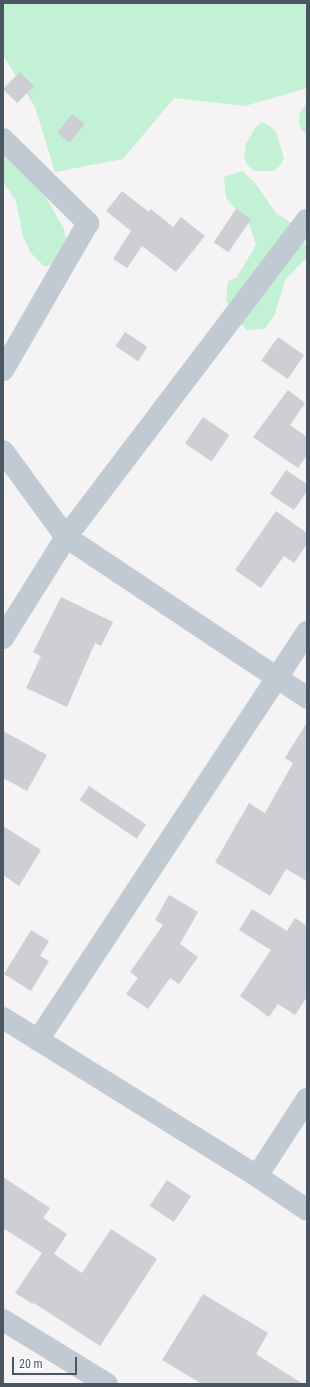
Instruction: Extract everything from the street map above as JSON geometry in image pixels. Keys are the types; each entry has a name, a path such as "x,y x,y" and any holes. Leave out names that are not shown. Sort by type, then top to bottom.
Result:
{"street":[{"path":"3,139 88,223 3,370"},
{"path":"3,638 66,537 307,220"},
{"path":"3,452 66,537 307,698"},
{"path":"38,1040 307,632"},
{"path":"3,1018 257,1176 307,1210"},
{"path":"257,1176 307,1099"},
{"path":"3,1320 107,1384"}],"green space":[{"path":"3,3 307,3 307,88 245,106 174,98 123,159 55,172 35,107 3,55"},
{"path":"307,103 307,134 301,130 299,121 300,112"},
{"path":"262,122 270,126 276,132 284,158 280,166 273,171 255,171 248,166 244,158 246,144 255,128"},
{"path":"3,145 37,182 64,229 67,248 62,264 44,266 31,253 23,236 16,201 3,182"},
{"path":"242,171 255,183 276,213 291,223 302,238 307,249 307,257 285,280 275,314 265,329 247,330 235,316 226,300 228,281 237,277 256,245 250,226 226,198 224,177"}],"building":[{"path":"20,72 34,86 17,103 3,89"},
{"path":"72,114 85,124 70,143 57,133"},
{"path":"122,191 149,212 151,209 173,227 181,217 205,236 176,272 142,246 127,268 113,259 131,231 106,211"},
{"path":"236,209 251,219 229,252 214,242"},
{"path":"125,332 147,347 138,361 115,346"},
{"path":"278,337 304,355 288,379 261,361"},
{"path":"288,390 305,403 290,425 307,437 307,455 298,468 253,437"},
{"path":"203,417 230,435 212,461 185,444"},
{"path":"286,470 307,484 307,491 294,510 270,494"},
{"path":"276,511 307,533 307,544 294,563 284,556 261,588 235,570"},
{"path":"61,597 113,622 101,646 95,643 67,707 26,688 41,656 33,652"},
{"path":"307,722 307,881 286,869 270,896 215,862 249,803 265,813 293,763 285,758"},
{"path":"3,731 47,755 27,791 3,778"},
{"path":"89,786 146,825 137,839 79,800"},
{"path":"3,826 41,850 19,886 3,875"},
{"path":"169,895 198,912 180,944 198,957 179,984 170,978 148,1009 126,994 138,978 130,972 163,925 155,920"},
{"path":"252,909 287,931 295,918 307,926 307,997 295,1015 278,1004 269,1017 240,996 271,950 239,930"},
{"path":"31,930 49,941 40,956 49,961 31,991 4,974"},
{"path":"3,1177 50,1208 43,1218 67,1234 54,1254 82,1273 111,1229 157,1259 100,1346 34,1303 33,1304 15,1293 42,1253 3,1228"},
{"path":"167,1180 191,1196 174,1222 150,1206"},
{"path":"203,1294 268,1333 256,1354 303,1384 202,1384 162,1360"}]}
